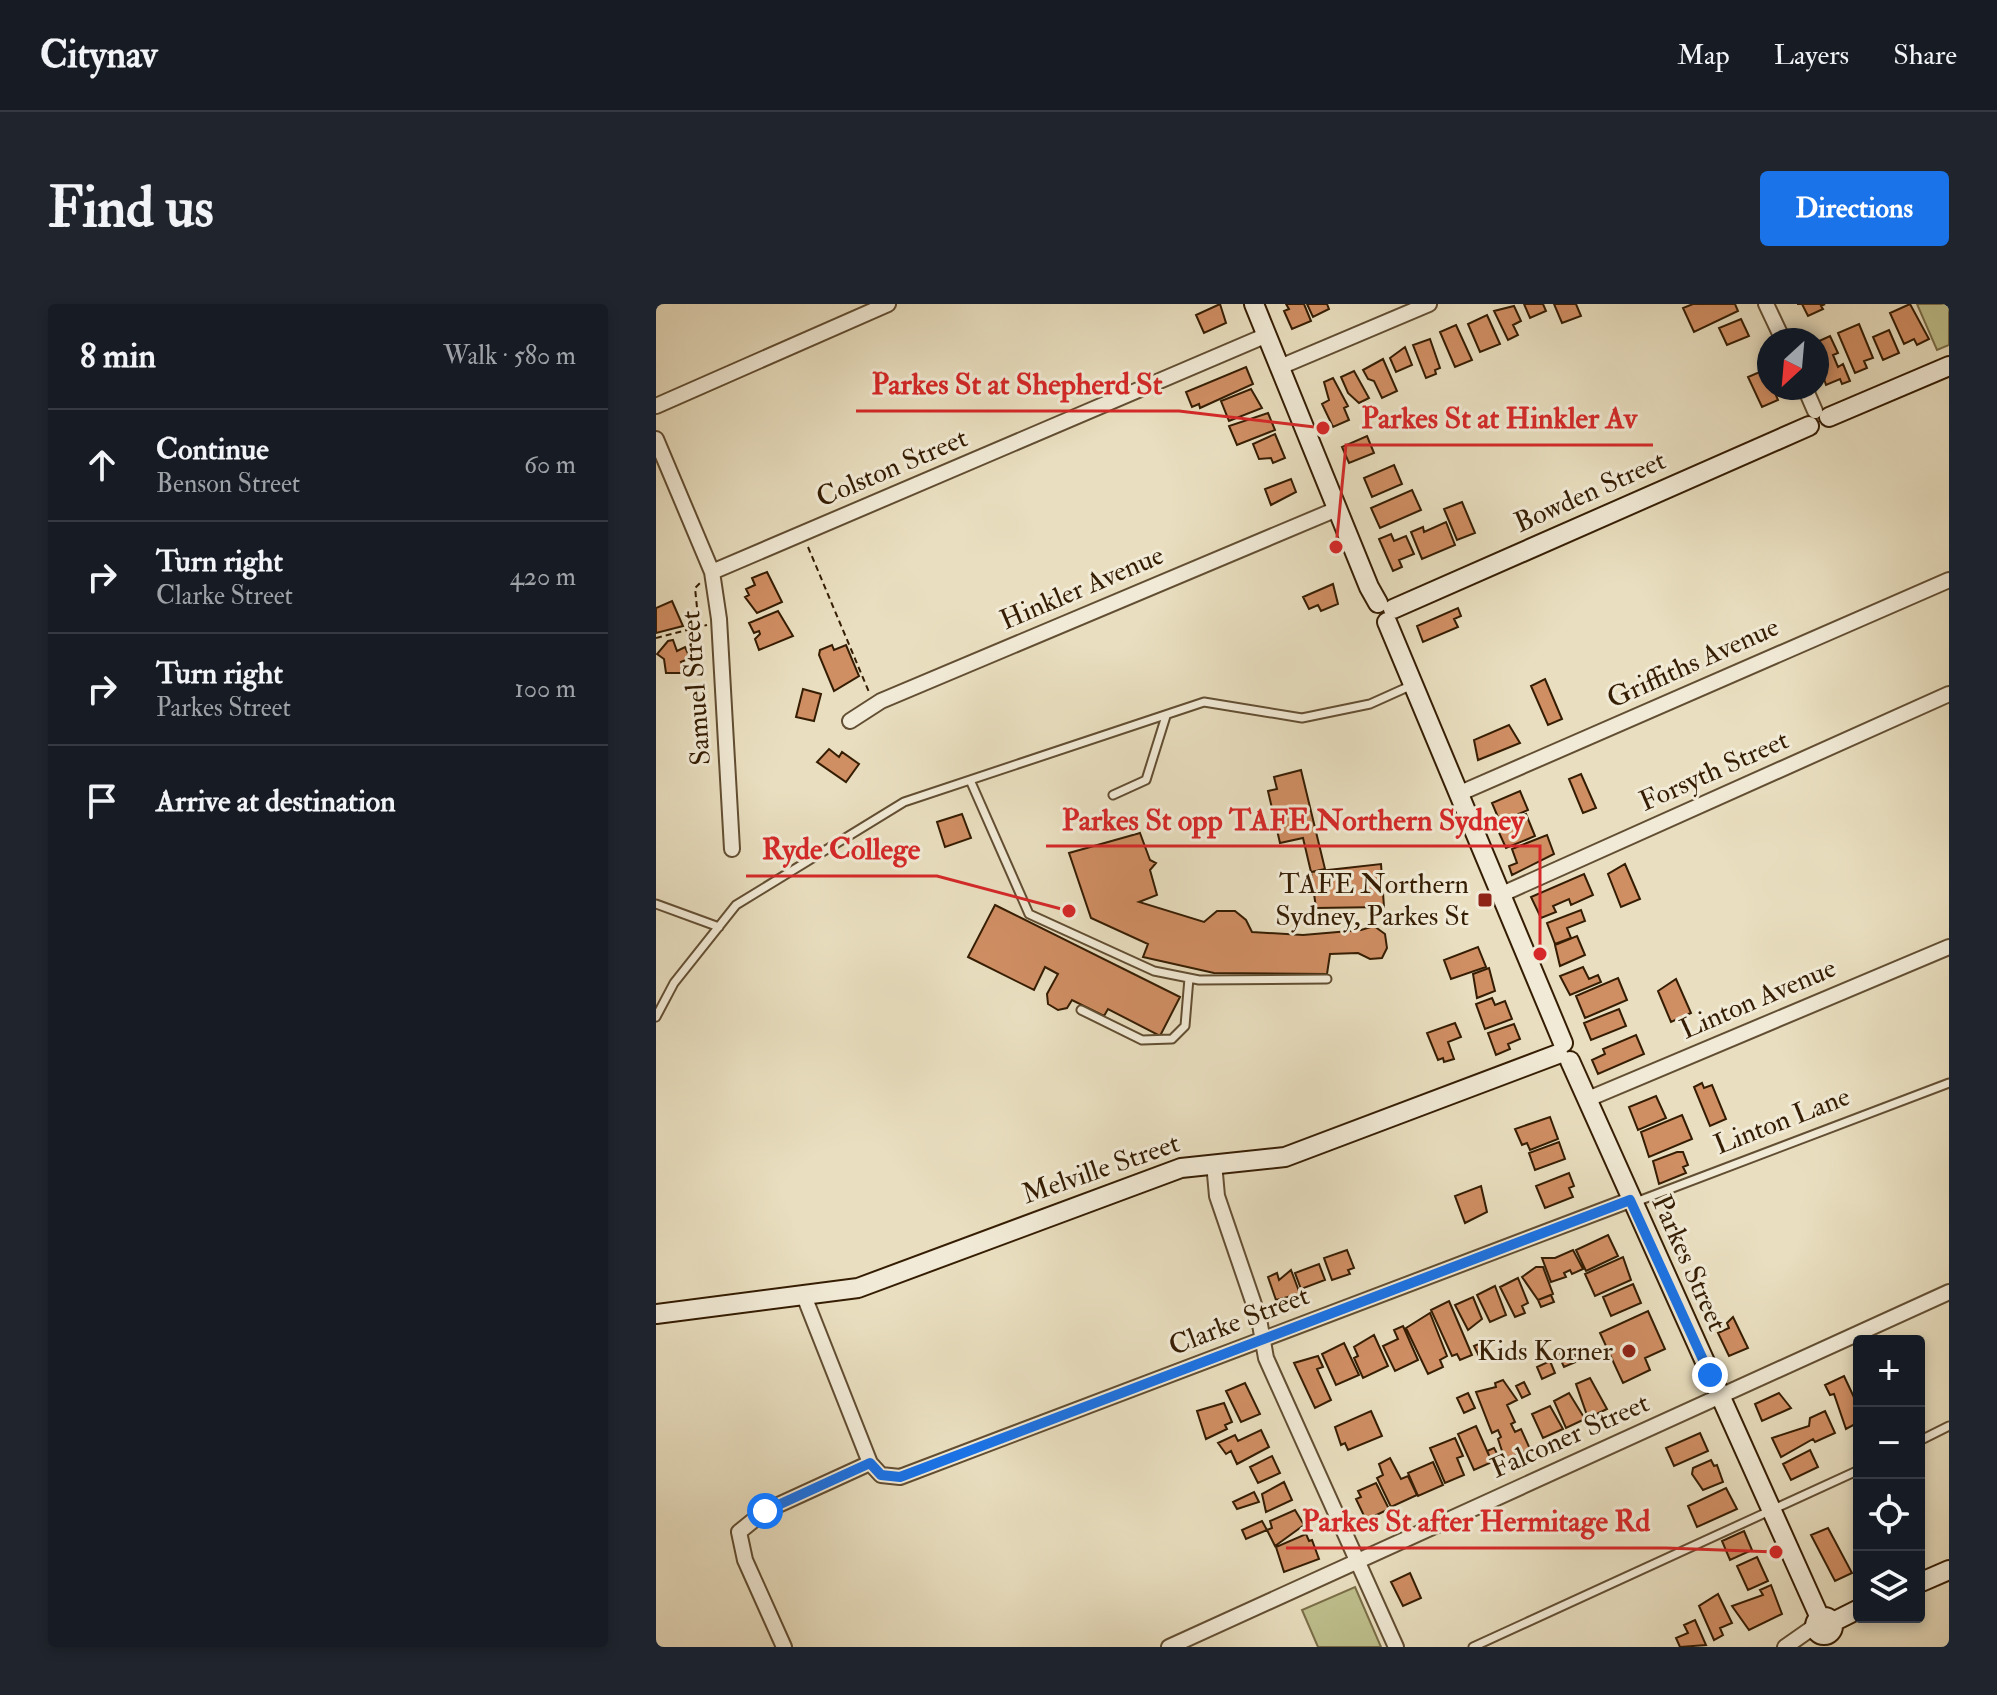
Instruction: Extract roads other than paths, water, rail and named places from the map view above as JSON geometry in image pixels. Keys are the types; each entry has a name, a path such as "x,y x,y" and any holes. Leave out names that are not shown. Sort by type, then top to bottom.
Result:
{"street":[{"path":"656,406 888,304"},
{"name":"Parkes Street","path":"1254,304 1337,509 1386,611 1412,685 1564,1053 1588,1099 1631,1202 1775,1511 1823,1622"},
{"path":"1280,367 1429,304"},
{"path":"1766,304 1777,328"},
{"name":"Colston Street","path":"712,572 1267,335"},
{"name":"Bowden Street","path":"1386,611 1818,418 1949,366"},
{"path":"1810,400 1818,418"},
{"name":"Samuel Street","path":"656,439 712,572 719,619 732,849"},
{"name":"Hinkler Avenue","path":"850,721 874,705 1337,509"},
{"name":"Griffiths Avenue","path":"1458,794 1949,580"},
{"name":"Forsyth Street","path":"1500,895 1949,694"},
{"name":"Linton Avenue","path":"1588,1099 1949,947"},
{"name":"Melville Street","path":"656,1314 858,1288 1181,1168 1285,1157 1564,1053"},
{"path":"1214,1163 1217,1196 1274,1378 1396,1647"},
{"name":"Clarke Street","path":"870,1463 881,1475 900,1477 1631,1202"},
{"name":"Falconer Street","path":"1169,1647 1949,1292"},
{"path":"784,1647 745,1560 739,1532 765,1511 870,1463 804,1296"},
{"path":"1925,1580 1949,1570"},
{"path":"1785,1647 1823,1622 1853,1611"}],"lane":[{"path":"656,1017 674,983 736,905 904,802 1204,702 1302,718 1370,704 1412,685"},
{"path":"1113,795 1146,780 1166,716"},
{"path":"970,780 1029,914 1154,971 1189,978 1327,979"},
{"path":"656,904 719,927"},
{"path":"1081,1010 1142,1040 1172,1039 1185,1026 1189,978"},
{"name":"Linton Lane","path":"1631,1202 1949,1083"},
{"path":"1925,1438 1949,1426"},
{"path":"1473,1647 1853,1473"}],"place":[{"name":"Parkes St at Shepherd St","path":"1323,428"},
{"name":"Parkes St at Hinkler Av","path":"1336,547"},
{"name":"TAFE Northern Sydney, Parkes St","path":"1485,900"},
{"name":"Ryde College","path":"1069,911"},
{"name":"Parkes St opp TAFE Northern Sydney","path":"1540,954"},
{"name":"Kids Korner","path":"1629,1351"},
{"name":"Parkes St after Hermitage Rd","path":"1776,1552"}]}
